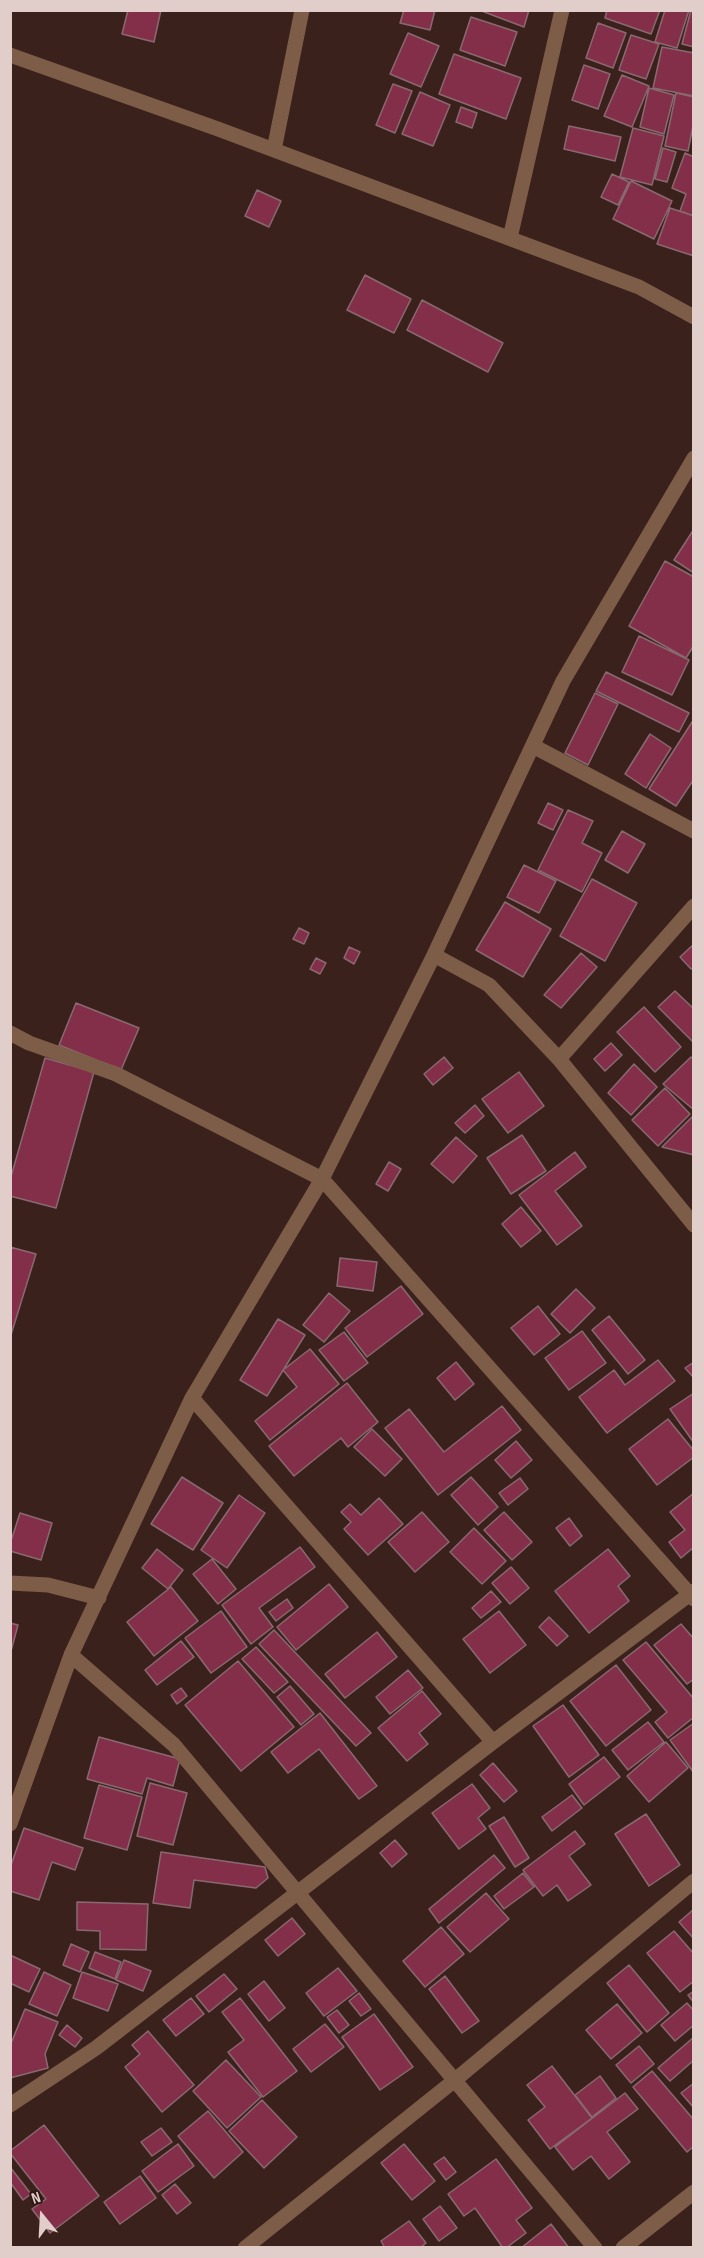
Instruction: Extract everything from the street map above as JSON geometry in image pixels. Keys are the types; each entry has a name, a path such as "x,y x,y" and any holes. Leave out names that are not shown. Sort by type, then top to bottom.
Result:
{"street":[{"path":"274,150 302,10"},
{"path":"510,238 562,10"},
{"path":"10,55 274,150 639,287 693,317"},
{"path":"10,1824 71,1655 192,1398 322,1179 434,955 563,681 693,458"},
{"path":"532,746 693,831"},
{"path":"559,1059 693,906"},
{"path":"434,955 489,985 559,1059 693,1225"},
{"path":"10,1034 28,1043 116,1074 322,1179 692,1595 493,1742 96,2048 10,2105"},
{"path":"192,1398 493,1742"},
{"path":"10,1583 48,1585 99,1598"},
{"path":"71,1655 174,1745 595,2247"},
{"path":"245,2247 455,2080 693,1881"},
{"path":"623,2247 693,2192"}],"building":[{"path":"128,10 161,10 154,42 122,34"},
{"path":"404,10 435,10 430,30 400,23"},
{"path":"479,10 529,10 524,27"},
{"path":"607,10 660,10 651,34 605,18"},
{"path":"665,10 689,10 677,48 655,42"},
{"path":"691,10 694,10 694,47 682,44"},
{"path":"471,17 517,32 505,66 460,50"},
{"path":"598,23 626,33 613,68 586,58"},
{"path":"408,33 439,46 421,87 390,74"},
{"path":"631,35 659,44 646,79 619,70"},
{"path":"662,47 694,53 694,96 653,88"},
{"path":"454,54 521,78 506,119 439,94"},
{"path":"584,65 610,74 598,109 572,100"},
{"path":"622,75 649,86 632,127 604,116"},
{"path":"393,84 412,91 395,133 376,125"},
{"path":"649,88 674,95 664,134 640,127"},
{"path":"420,92 450,105 433,146 402,134"},
{"path":"676,93 694,97 694,121 688,151 665,146"},
{"path":"461,107 477,113 472,128 456,122"},
{"path":"569,126 621,137 615,161 564,149"},
{"path":"633,128 664,136 652,185 620,177"},
{"path":"663,148 676,152 667,182 655,179"},
{"path":"685,153 694,157 694,216 680,211 686,194 672,188"},
{"path":"612,174 629,182 618,205 601,197"},
{"path":"631,181 672,201 654,239 613,219"},
{"path":"257,190 281,201 269,227 245,216"},
{"path":"670,208 694,216 694,256 657,244"},
{"path":"365,275 411,299 394,333 347,310"},
{"path":"422,300 503,343 488,372 407,330"},
{"path":"694,529 694,573 674,560"},
{"path":"665,561 694,577 694,645 686,658 629,626"},
{"path":"639,636 689,660 672,695 622,672"},
{"path":"606,672 689,713 679,732 596,691"},
{"path":"595,693 618,704 588,765 565,753"},
{"path":"694,719 694,779 676,806 649,789"},
{"path":"650,734 671,748 646,788 625,774"},
{"path":"548,803 563,810 553,830 538,823"},
{"path":"568,810 593,821 582,843 602,853 582,892 538,870"},
{"path":"622,831 645,844 628,873 605,860"},
{"path":"524,865 556,881 539,913 507,897"},
{"path":"592,879 637,903 605,961 560,936"},
{"path":"505,902 551,929 523,977 476,950"},
{"path":"299,928 309,933 304,944 293,939"},
{"path":"694,944 694,967 691,969 680,957"},
{"path":"349,947 360,952 354,964 344,958"},
{"path":"581,953 597,967 561,1008 544,995"},
{"path":"316,958 326,963 320,974 310,969"},
{"path":"675,991 694,1009 694,1043 658,1007"},
{"path":"76,1003 139,1028 121,1070 59,1045"},
{"path":"644,1007 681,1047 655,1072 617,1032"},
{"path":"611,1043 622,1055 605,1071 594,1059"},
{"path":"444,1057 453,1068 433,1085 424,1074"},
{"path":"691,1057 694,1059 694,1110 663,1084"},
{"path":"45,1058 94,1072 56,1208 10,1196 10,1180"},
{"path":"634,1064 657,1087 631,1115 608,1093"},
{"path":"519,1072 544,1106 508,1133 482,1099"},
{"path":"665,1088 690,1114 658,1146 632,1120"},
{"path":"475,1105 484,1116 465,1133 455,1123"},
{"path":"694,1115 694,1155 662,1147"},
{"path":"522,1135 546,1171 511,1194 487,1158"},
{"path":"456,1137 477,1156 453,1183 431,1164"},
{"path":"575,1152 586,1167 555,1191 582,1226 557,1245 519,1195"},
{"path":"389,1162 401,1169 388,1191 376,1184"},
{"path":"521,1207 541,1231 521,1247 502,1224"},
{"path":"10,1247 36,1254 10,1338"},
{"path":"340,1258 377,1262 373,1291 337,1286"},
{"path":"401,1286 423,1314 367,1357 345,1328"},
{"path":"576,1289 595,1308 570,1333 551,1314"},
{"path":"329,1293 350,1311 324,1342 303,1325"},
{"path":"538,1306 560,1334 534,1355 511,1328"},
{"path":"609,1316 645,1360 628,1374 592,1330"},
{"path":"278,1319 305,1335 267,1396 240,1380"},
{"path":"582,1331 606,1363 569,1390 545,1358"},
{"path":"344,1332 368,1363 344,1381 319,1350"},
{"path":"310,1349 339,1384 270,1440 255,1421 297,1387 283,1370"},
{"path":"658,1360 675,1381 607,1433 579,1397 614,1370 625,1385"},
{"path":"456,1362 474,1384 455,1400 437,1378"},
{"path":"694,1362 694,1378 685,1368"},
{"path":"347,1383 378,1422 348,1447 341,1438 294,1476 269,1446"},
{"path":"694,1393 694,1443 670,1409"},
{"path":"502,1406 521,1430 438,1495 385,1428 409,1409 444,1452"},
{"path":"668,1419 694,1451 694,1457 657,1485 629,1449"},
{"path":"372,1429 402,1459 385,1476 354,1447"},
{"path":"516,1441 532,1460 511,1478 495,1460"},
{"path":"182,1477 223,1503 193,1550 151,1524"},
{"path":"471,1477 498,1507 478,1525 451,1495"},
{"path":"520,1478 528,1489 508,1505 499,1493"},
{"path":"694,1493 694,1547 681,1558 669,1542 685,1530 670,1512"},
{"path":"239,1495 265,1513 227,1568 201,1550"},
{"path":"379,1498 403,1524 368,1555 344,1529 351,1522 341,1512 350,1504 361,1515"},
{"path":"422,1512 449,1542 415,1572 388,1542"},
{"path":"504,1512 532,1542 512,1560 484,1530"},
{"path":"20,1513 52,1523 41,1560 10,1551"},
{"path":"569,1518 582,1536 570,1546 556,1528"},
{"path":"474,1528 506,1561 482,1584 450,1552"},
{"path":"300,1547 315,1567 259,1608 273,1627 251,1644 222,1605"},
{"path":"157,1549 183,1570 168,1589 142,1568"},
{"path":"608,1549 630,1576 618,1586 629,1601 589,1633 555,1591"},
{"path":"212,1559 236,1589 218,1604 193,1574"},
{"path":"511,1567 529,1588 510,1604 492,1583"},
{"path":"329,1584 348,1607 296,1650 277,1627"},
{"path":"171,1587 198,1621 154,1656 127,1622"},
{"path":"491,1591 501,1602 481,1618 472,1608"},
{"path":"287,1599 293,1608 276,1621 269,1612"},
{"path":"221,1611 247,1647 211,1673 185,1638"},
{"path":"499,1611 526,1645 490,1673 463,1639"},
{"path":"549,1617 568,1636 557,1646 539,1627"},
{"path":"10,1623 18,1625 10,1655"},
{"path":"681,1624 694,1639 694,1679 687,1684 654,1645"},
{"path":"274,1630 371,1733 356,1746 259,1644"},
{"path":"377,1632 397,1657 345,1698 325,1674"},
{"path":"181,1641 194,1657 157,1685 145,1670"},
{"path":"646,1642 694,1699 694,1717 668,1738 655,1722 667,1712 623,1660"},
{"path":"256,1647 288,1682 274,1693 242,1659"},
{"path":"238,1661 294,1727 241,1771 185,1705"},
{"path":"616,1665 651,1710 606,1746 570,1701"},
{"path":"408,1670 423,1688 390,1714 376,1697"},
{"path":"290,1686 314,1714 301,1725 277,1697"},
{"path":"181,1688 187,1696 177,1704 171,1695"},
{"path":"422,1691 441,1714 419,1733 428,1744 407,1761 378,1728"},
{"path":"563,1705 599,1755 569,1777 533,1726"},
{"path":"320,1713 377,1786 359,1799 319,1749 288,1773 271,1752"},
{"path":"648,1722 664,1742 628,1770 612,1750"},
{"path":"694,1723 694,1773 670,1740"},
{"path":"99,1737 180,1759 173,1786 147,1778 142,1794 87,1779"},
{"path":"666,1742 688,1768 649,1802 627,1776"},
{"path":"604,1757 620,1777 584,1805 569,1784"},
{"path":"493,1763 517,1791 504,1802 480,1775"},
{"path":"150,1783 187,1793 173,1845 137,1836"},
{"path":"472,1784 490,1808 478,1818 486,1829 459,1849 432,1813"},
{"path":"99,1785 142,1797 127,1850 84,1838"},
{"path":"572,1795 582,1808 552,1831 542,1817"},
{"path":"646,1814 680,1865 649,1886 615,1834"},
{"path":"504,1817 529,1858 515,1867 489,1826"},
{"path":"24,1828 83,1848 75,1870 52,1862 39,1900 10,1891 10,1868"},
{"path":"575,1831 585,1844 569,1856 591,1885 568,1901 557,1885 543,1896 523,1870"},
{"path":"395,1840 407,1854 392,1867 380,1853"},
{"path":"161,1852 265,1867 268,1878 256,1888 194,1880 190,1908 153,1903"},
{"path":"494,1855 505,1868 439,1923 429,1909"},
{"path":"523,1873 534,1887 504,1909 494,1896"},
{"path":"486,1893 509,1919 470,1952 447,1927"},
{"path":"77,1902 148,1904 146,1950 100,1949 100,1931 77,1930"},
{"path":"694,1909 694,1939 679,1922"},
{"path":"292,1918 305,1934 278,1956 265,1940"},
{"path":"441,1927 464,1954 425,1987 403,1961"},
{"path":"674,1931 694,1954 694,1981 680,1992 647,1953"},
{"path":"71,1944 89,1952 80,1972 63,1965"},
{"path":"95,1952 121,1962 115,1979 89,1968"},
{"path":"10,1955 40,1969 29,1992 10,1983"},
{"path":"124,1960 151,1971 143,1991 116,1980"},
{"path":"629,1965 669,2013 647,2032 607,1983"},
{"path":"338,1968 357,1991 324,2016 306,1993"},
{"path":"44,1972 71,1985 57,2016 29,2004"},
{"path":"82,1972 118,1984 108,2011 73,1998"},
{"path":"224,1974 237,1989 209,2012 196,1996"},
{"path":"445,1976 479,2021 462,2033 429,1989"},
{"path":"264,1981 285,2008 269,2021 248,1994"},
{"path":"694,1991 694,2003 688,1995"},
{"path":"359,1993 371,2009 361,2016 349,2001"},
{"path":"191,1998 204,2014 176,2036 163,2020"},
{"path":"240,1998 297,2071 263,2097 228,2052 244,2040 222,2012"},
{"path":"687,2003 694,2011 694,2025 675,2041 661,2025"},
{"path":"617,2004 642,2033 611,2059 586,2030"},
{"path":"25,2009 58,2022 45,2054 48,2068 10,2078 10,2046"},
{"path":"337,2010 349,2025 339,2033 327,2017"},
{"path":"374,2014 413,2067 380,2090 342,2037"},
{"path":"325,2024 344,2047 311,2072 293,2049"},
{"path":"67,2025 82,2038 75,2047 59,2035"},
{"path":"148,2031 194,2085 162,2112 125,2067 140,2054 132,2045"},
{"path":"694,2037 694,2060 670,2081 658,2068"},
{"path":"639,2046 654,2064 631,2083 616,2065"},
{"path":"226,2060 261,2097 227,2128 193,2091"},
{"path":"552,2066 592,2118 550,2149 528,2120 545,2107 527,2085"},
{"path":"652,2071 694,2120 694,2146 687,2152 633,2087"},
{"path":"600,2076 616,2098 592,2117 575,2095"},
{"path":"694,2083 694,2108 681,2093"},
{"path":"625,2093 638,2109 607,2132 630,2162 609,2179 591,2156 573,2170 555,2147"},
{"path":"262,2100 297,2137 264,2168 229,2131"},
{"path":"208,2111 243,2152 214,2178 178,2136"},
{"path":"44,2125 99,2196 50,2233 32,2209 46,2199 10,2153"},
{"path":"161,2128 172,2142 152,2156 141,2142"},
{"path":"178,2144 194,2166 158,2192 142,2171"},
{"path":"404,2144 435,2181 412,2200 381,2163"},
{"path":"444,2157 456,2172 446,2180 434,2164"},
{"path":"496,2159 532,2208 516,2220 526,2233 506,2248 503,2248 475,2208 464,2216 448,2194"},
{"path":"10,2167 31,2194 23,2200 10,2182"},
{"path":"140,2176 156,2198 120,2224 104,2202"},
{"path":"175,2184 191,2203 177,2214 162,2195"},
{"path":"440,2206 457,2228 439,2241 423,2219"},
{"path":"409,2221 426,2243 420,2248 385,2248 381,2241"},
{"path":"551,2224 569,2248 521,2248"}]}
